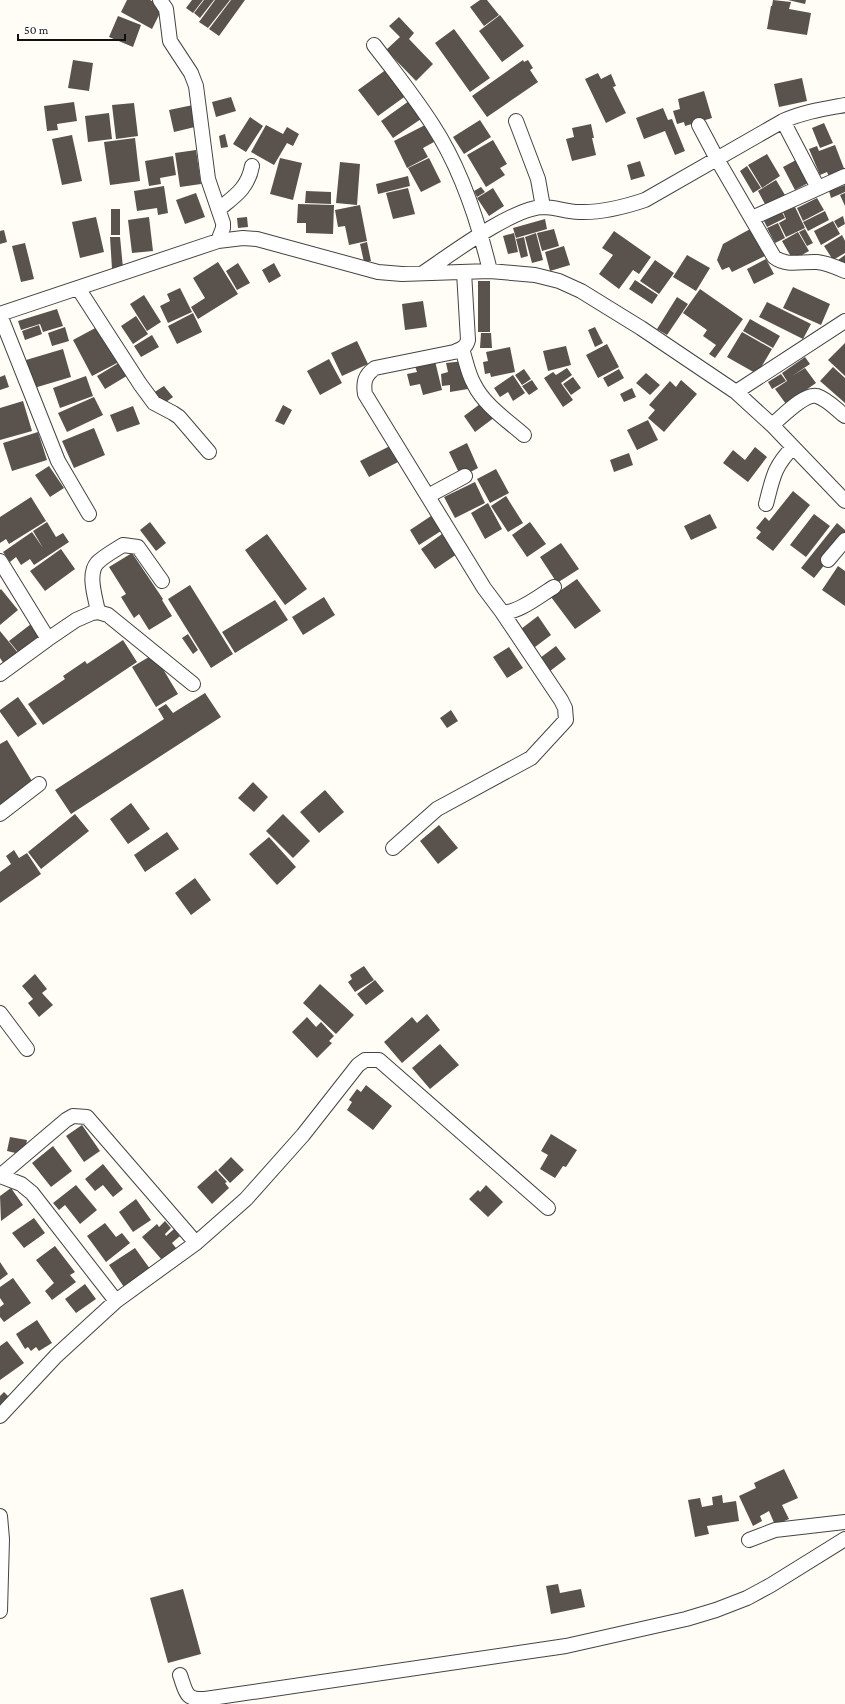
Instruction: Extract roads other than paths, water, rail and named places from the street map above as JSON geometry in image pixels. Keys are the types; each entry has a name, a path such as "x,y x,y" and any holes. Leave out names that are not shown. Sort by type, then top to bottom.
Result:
{"street":[{"path":"160,0 166,9 170,41 191,73 196,86 208,179 224,223 224,228 218,241"},
{"path":"374,45 432,125 453,162 482,234 490,270"},
{"path":"423,273 482,234 520,213 542,207 579,212 600,211 645,200 783,121 814,110 845,105"},
{"path":"516,121 538,179 542,207"},
{"path":"783,121 818,188"},
{"path":"699,125 774,257 780,262 818,262 832,265 845,271"},
{"path":"219,208 235,197 246,185 250,178 252,166"},
{"path":"752,218 845,176"},
{"path":"89,514 58,461 0,314 218,241 243,238 257,239 378,272 423,273 490,270 535,275 559,281 581,291 640,328 736,392 772,425 845,501"},
{"path":"393,848 437,809 531,758 566,720 565,708 561,700 502,612 484,588 365,394 364,385 369,372 375,368 454,352 462,349 466,345 468,340 464,272"},
{"path":"78,288 140,384 154,403 179,417 209,452"},
{"path":"736,392 845,321"},
{"path":"462,349 470,377 484,399 524,435"},
{"path":"772,425 804,399 812,396 821,398 845,416"},
{"path":"766,504 774,472 781,460 793,448"},
{"path":"428,496 465,476"},
{"path":"828,560 845,540"},
{"path":"98,612 92,579 93,572 97,564 123,545 138,547 162,581"},
{"path":"0,561 48,639"},
{"path":"502,612 507,613 515,610 554,587"},
{"path":"0,674 76,620 98,612 108,615 193,684"},
{"path":"0,814 40,784"},
{"path":"0,1013 27,1049"},
{"path":"0,1416 56,1356 116,1302 196,1243 246,1199 303,1135 358,1065 365,1060 379,1060 548,1208"},
{"path":"116,1302 32,1193 21,1184 0,1176 66,1120 73,1116 87,1117 196,1243"},
{"path":"0,1516 2,1539 0,1612"},
{"path":"749,1540 775,1530 845,1522"},
{"path":"180,1675 187,1694 191,1698 197,1700 566,1646 660,1625 716,1610 747,1598 771,1585 845,1539"}]}
